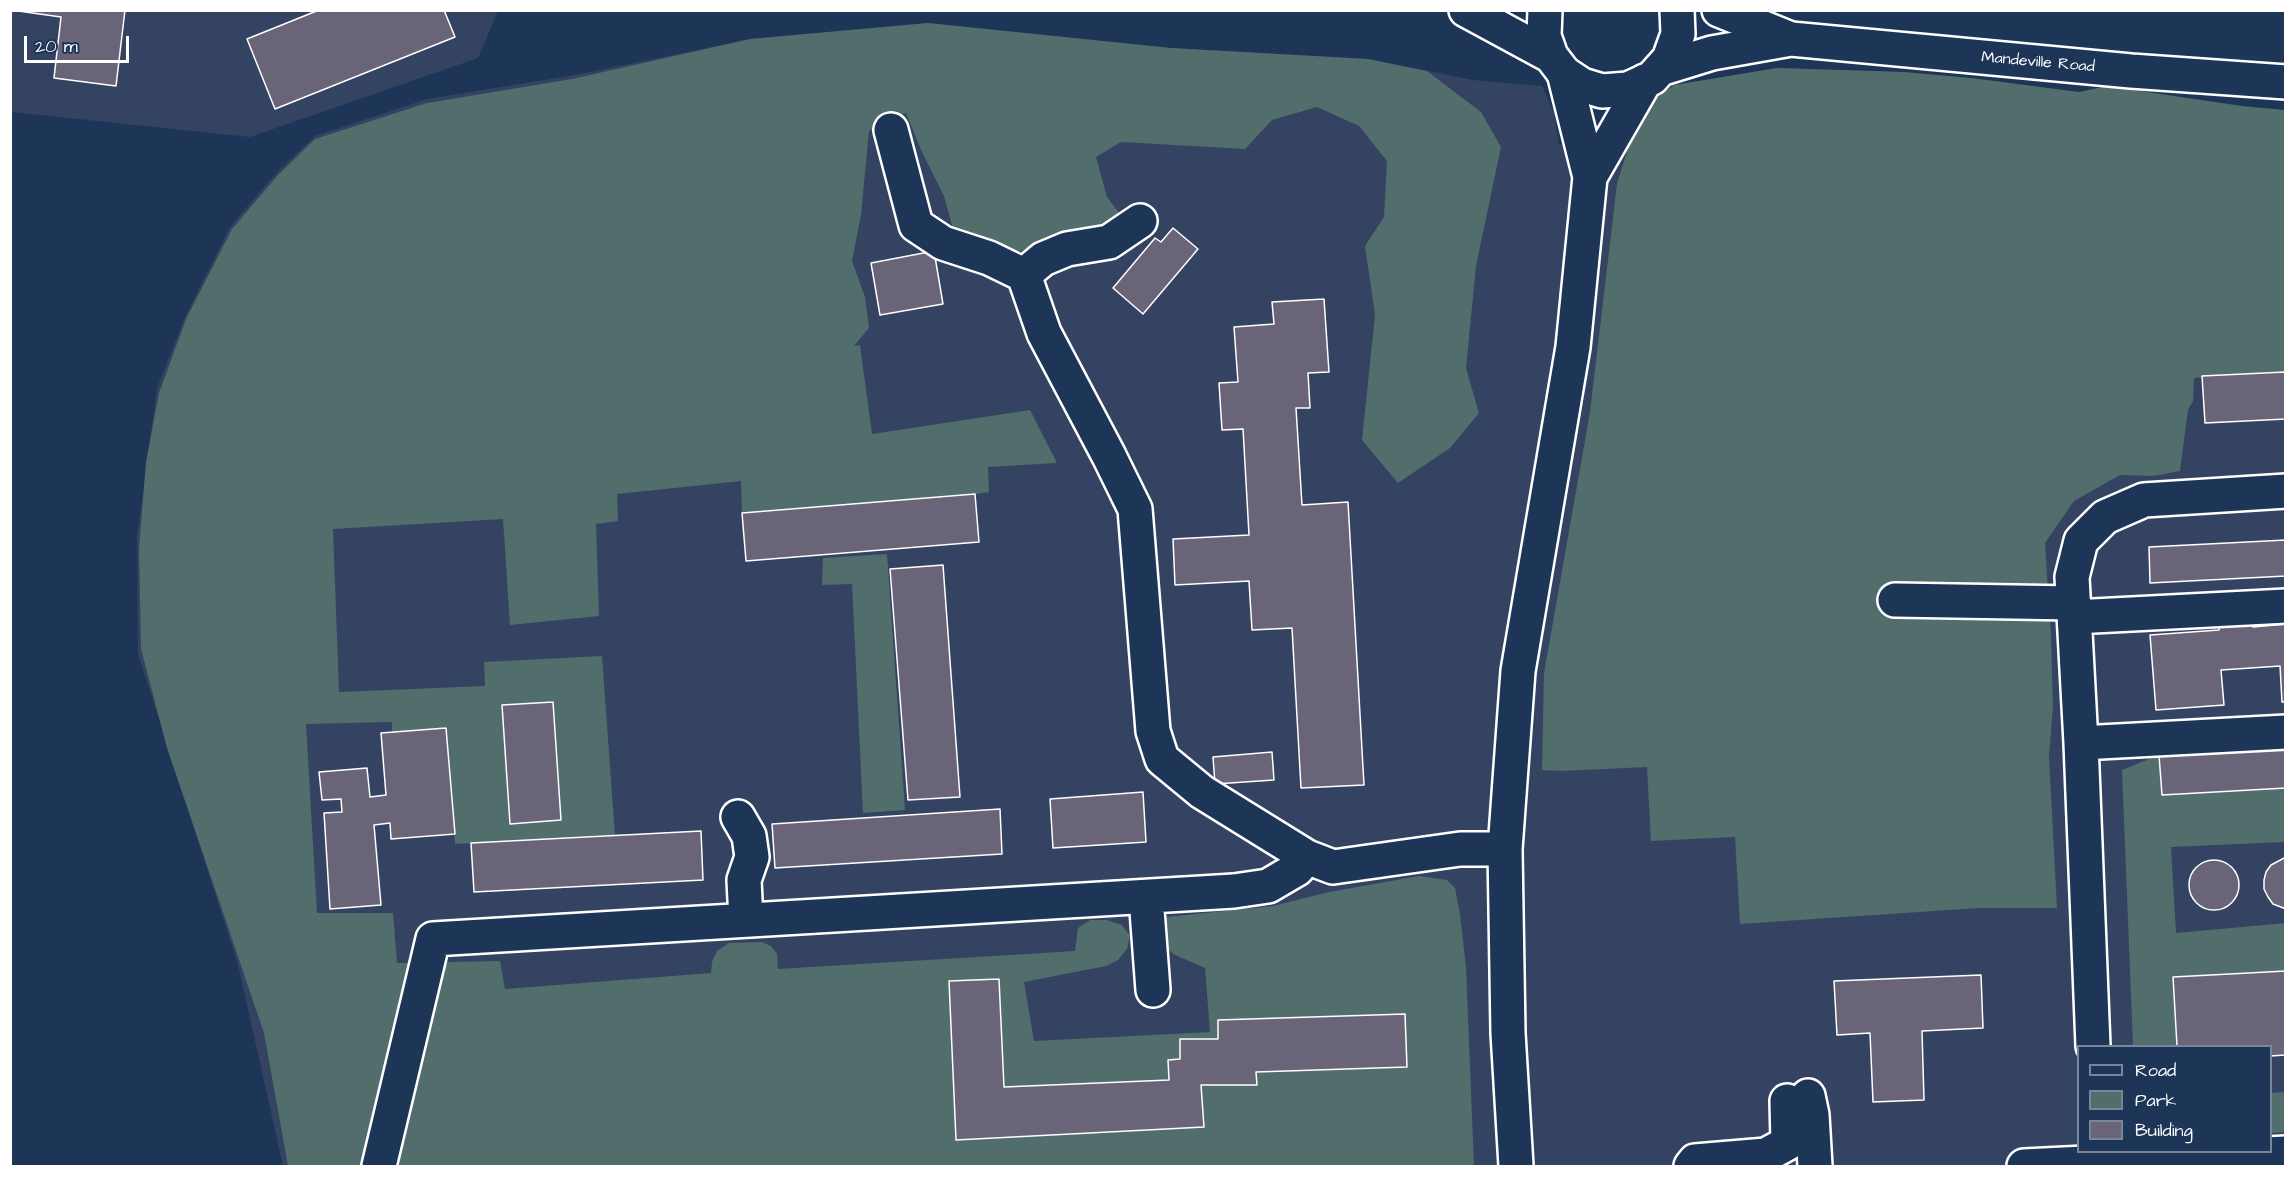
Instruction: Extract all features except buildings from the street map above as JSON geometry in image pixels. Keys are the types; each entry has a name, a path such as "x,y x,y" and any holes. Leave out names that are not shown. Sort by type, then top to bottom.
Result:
{"street":[{"name":"Mandeville Road","path":"1466,10 1558,64 1582,85 1602,91 1628,89 1652,75 1712,53 1791,39 2131,71 2286,82"},
{"path":"1516,1167 1508,1033 1504,849 1518,671 1573,346 1590,177 1558,64 1544,36 1545,10"},
{"path":"1590,177 1652,75 1669,59 1678,34 1677,10"},
{"name":"Mandeville Road","path":"1719,10 1791,39"},
{"path":"891,130 916,225 943,243 989,258 1024,275 1044,333 1135,509 1153,731 1162,759 1202,792 1307,857 1333,867 1460,849 1504,849"},
{"path":"1024,275 1043,259 1067,249 1109,242 1140,220"},
{"path":"2093,1045 2072,577 2081,541 2105,517 2144,500 2286,491"},
{"path":"1895,600 2074,610 2286,606"},
{"path":"2081,743 2286,732"},
{"path":"736,805 729,838 730,859 744,880 746,920"},
{"path":"379,1167 433,939 1234,891 1268,886 1297,868 1307,857"},
{"path":"1146,897 1153,990"},
{"path":"1692,1167 1695,1161 1766,1155 1788,1143 1808,1098"},
{"path":"1808,1098 1812,1115 1815,1167"},
{"path":"1808,1098 1835,1113 1838,1167"},
{"path":"2024,1167 2097,1157 2218,1158 2286,1154"}],"shaded area":[{"path":"11,11 498,11 478,58 250,137 11,112"},
{"path":"928,23 1171,48 1368,59 1473,80 1542,86 1554,112 1559,145 1629,146 1637,119 1674,85 1777,68 1904,72 1971,78 2285,119 2285,1166 283,1166 238,965 138,654 137,537 157,388 185,317 230,227 276,173 315,136 427,99 575,75 750,39"}],"green space":[{"path":"928,23 1171,48 1368,59 1427,71 1481,112 1501,147 1476,266 1466,368 1479,413 1450,448 1398,483 1362,440 1375,315 1365,246 1384,217 1387,161 1359,126 1317,107 1272,120 1245,149 1121,142 1096,157 1107,197 1119,213 1099,233 1068,234 1021,251 985,247 953,229 944,196 906,113 869,131 861,215 852,261 865,297 869,328 854,346 860,345 872,434 1030,410 1057,463 988,467 989,492 742,513 741,481 617,494 618,521 596,524 599,616 510,625 503,519 333,529 339,692 485,686 484,662 602,656 615,836 455,844 446,728 392,732 392,722 306,724 317,913 393,913 397,963 500,961 505,989 711,973 712,962 717,951 729,943 762,942 771,946 777,954 778,969 1075,951 1078,928 1090,920 1107,920 1122,925 1130,936 1127,949 1118,960 1106,966 1024,982 1034,1041 1210,1032 1205,968 1175,955 1162,945 1161,930 1167,917 1273,906 1329,892 1419,876 1447,880 1455,888 1466,967 1474,1166 288,1166 264,1033 167,748 141,649 139,549 146,462 159,393 186,319 232,229 278,175 315,139 427,103 572,79 750,39"},
{"path":"1777,68 1904,72 2079,92 2107,86 2285,110 2285,372 2194,378 2193,401 2188,410 2180,471 2154,476 2120,475 2074,501 2045,543 2053,706 2049,757 2057,908 1979,908 1740,924 1735,837 1651,841 1647,767 1542,770 1544,673 1590,412 1617,184 1637,119 1647,105 1674,85"},
{"path":"887,554 905,810 863,813 852,584 822,585 823,558"},
{"path":"2159,755 2162,795 2285,788 2285,842 2171,847 2176,933 2286,923 2285,971 2173,977 2177,1045 2133,1045 2122,770"},
{"path":"2285,1092 2285,1132 2272,1133 2272,1093"}]}
